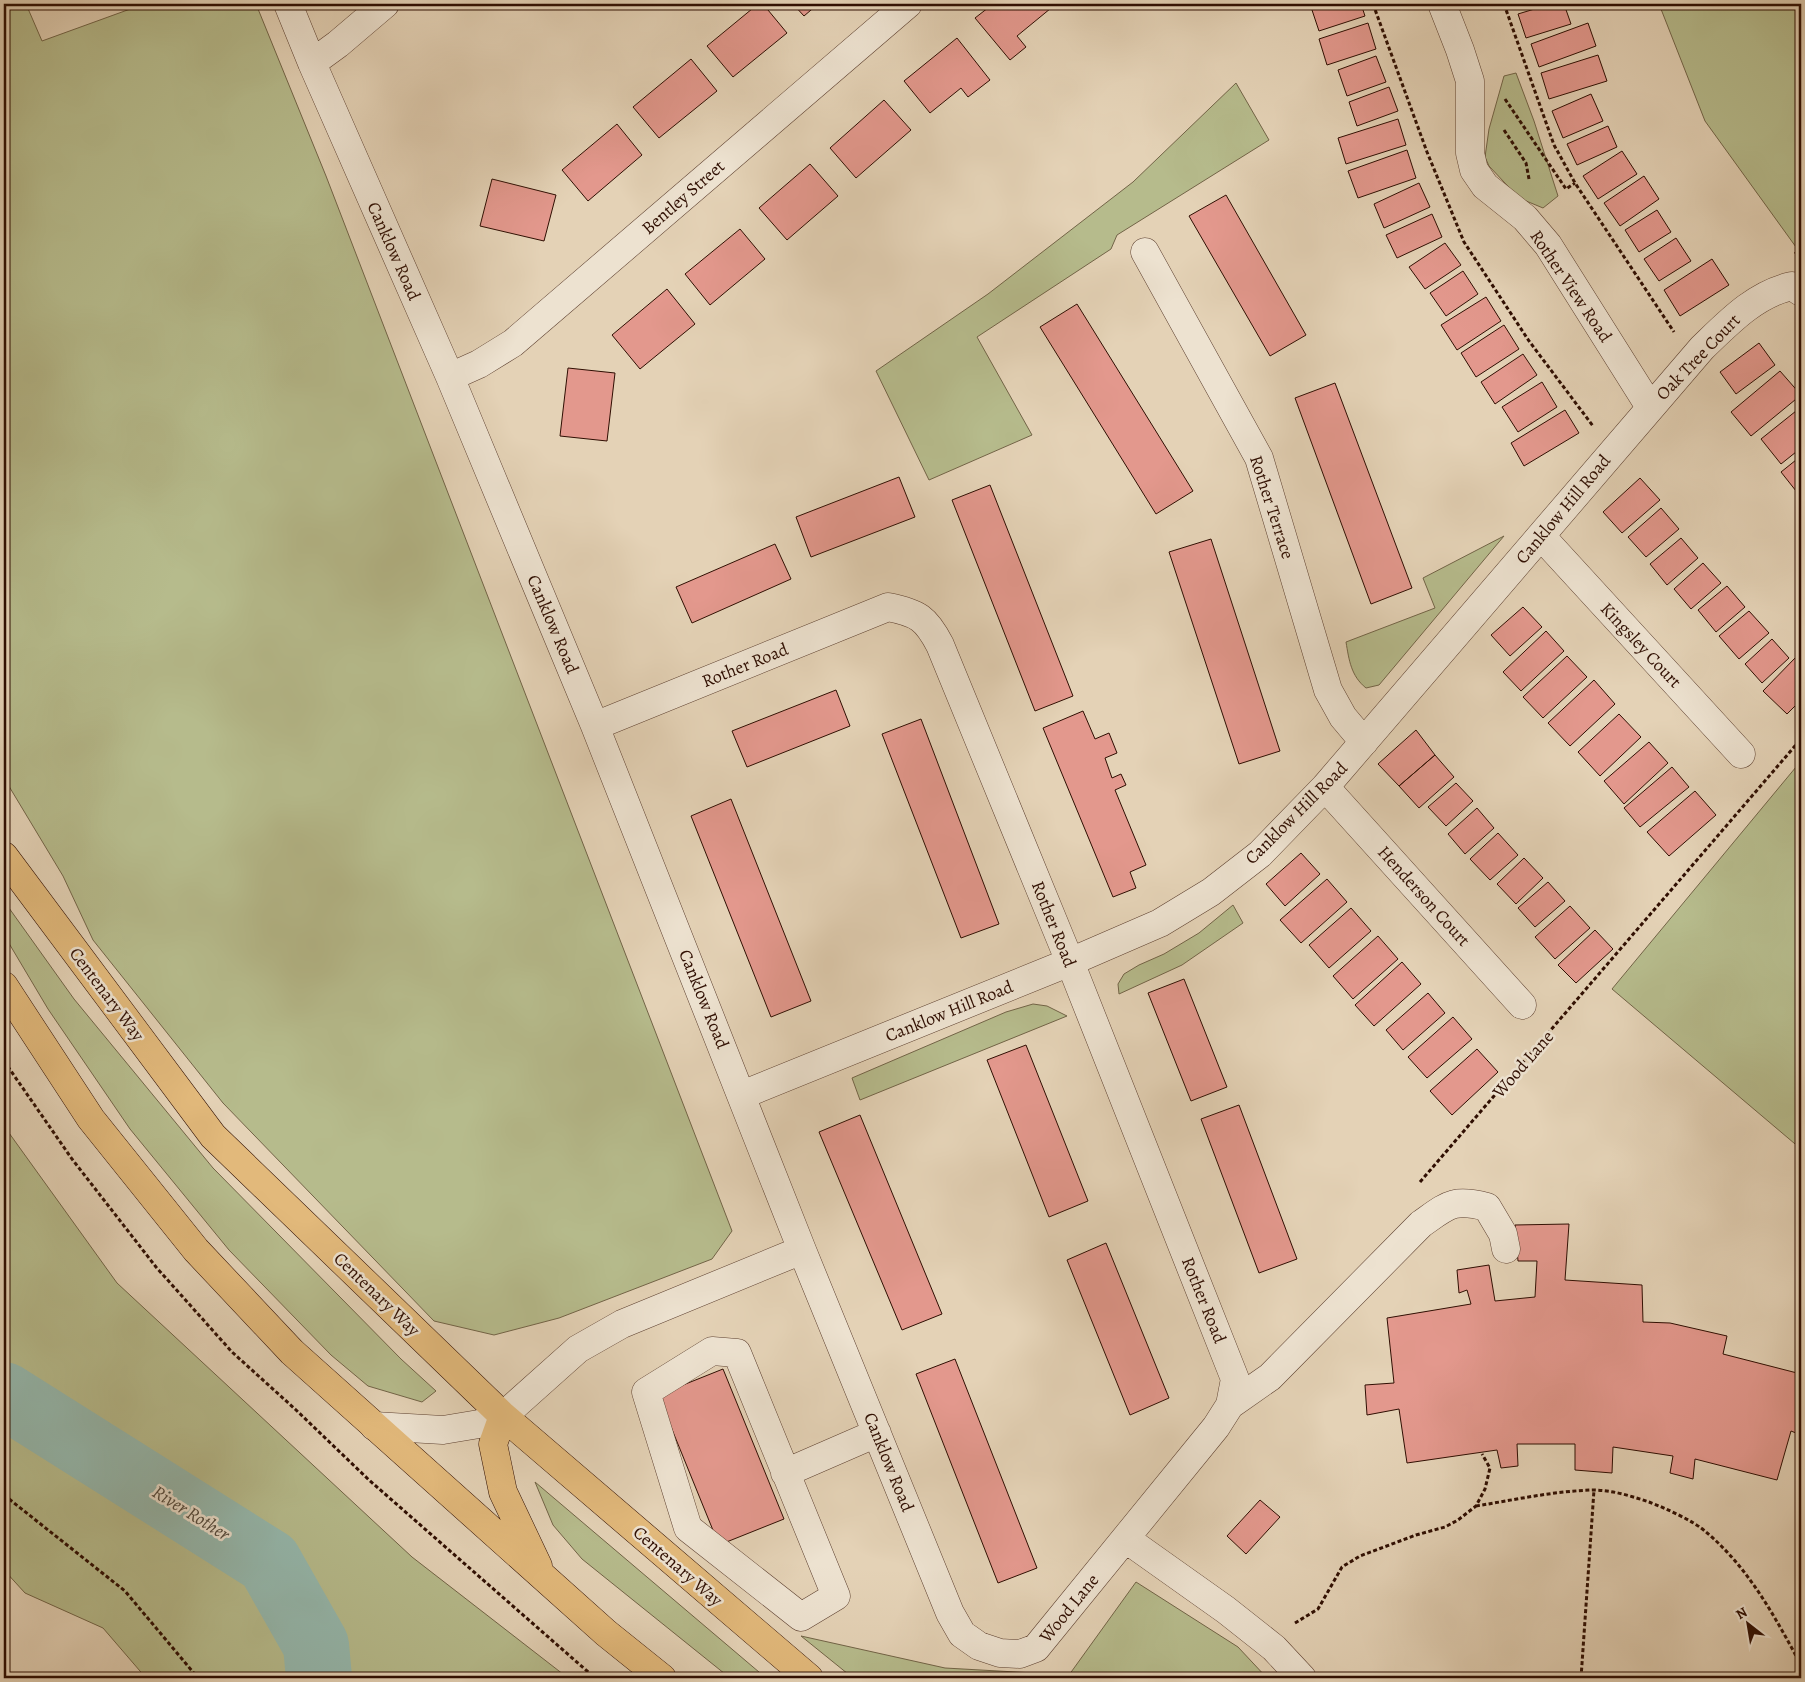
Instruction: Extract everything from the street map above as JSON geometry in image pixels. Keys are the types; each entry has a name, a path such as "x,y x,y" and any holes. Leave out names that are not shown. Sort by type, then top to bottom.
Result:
{"main road":[{"name":"Centenary Way","path":"4,856 213,1136 503,1416 809,1678"},
{"path":"4,986 91,1118 196,1250 292,1352 606,1633 662,1678"},
{"path":"503,1416 494,1444 503,1492 544,1578"}],"street":[{"name":"Canklow Road","path":"288,4 450,377 596,726 802,1250 950,1614 962,1634 979,1646 1000,1653"},
{"path":"312,63 338,44 385,4"},
{"name":"Bentley Street","path":"450,377 479,364 513,343 908,4"},
{"name":"Rother View Road","path":"1442,4 1470,80 1470,153 1474,170 1485,186 1525,218 1548,245 1650,407"},
{"name":"Rother Terrace","path":"1144,252 1259,458 1328,690 1343,717 1364,742"},
{"name":"Oak Tree Court","path":"1650,407 1702,348 1746,308 1780,289 1792,286 1801,292"},
{"name":"Canklow Hill Road","path":"742,1095 1070,962 1160,923 1211,892 1260,854 1326,787 1650,407"},
{"name":"Kingsley Court","path":"1541,536 1741,754"},
{"name":"Rother Road","path":"596,726 888,607 920,616 932,630 940,645 1070,962 1235,1379 1230,1405 1216,1427 1126,1539"},
{"name":"Henderson Court","path":"1326,787 1522,1005"},
{"path":"1230,1405 1270,1377 1421,1224 1442,1209 1455,1203 1473,1204 1487,1208 1503,1234 1506,1249"},
{"path":"374,1426 443,1430 479,1424 503,1416 578,1349 622,1324 802,1250"},
{"path":"712,1351 737,1353 785,1473 836,1596 801,1617 688,1528 646,1392 712,1351"},
{"path":"785,1473 877,1433"},
{"path":"1126,1539 1226,1610 1264,1641 1302,1678"},
{"name":"Wood Lane","path":"1000,1653 1020,1654 1036,1648 1126,1539"}],"path":[{"path":"1373,4 1427,152 1464,242 1529,341 1612,451"},
{"path":"1504,4 1554,145 1575,183 1692,359"},
{"path":"1470,80 1490,78 1566,189 1575,183"},
{"path":"1500,125 1526,163 1531,189 1531,225"},
{"name":"Wood Lane","path":"1415,1188 1801,739"},
{"path":"1264,1641 1318,1609 1342,1567 1360,1556 1416,1535 1445,1527 1476,1506 1485,1489 1490,1468 1482,1454"},
{"path":"1476,1506 1594,1490 1626,1494 1662,1507 1705,1531 1736,1562 1767,1604 1801,1665"},
{"path":"1581,1678 1594,1490"},
{"path":"4,1495 125,1591 198,1678"}],"green space":[{"path":"4,4 26,4 42,41 144,4 256,4 326,176 732,1231 712,1259 559,1318 494,1335 434,1321 223,1103 93,940 63,876 4,778"},
{"path":"1659,4 1801,4 1801,254 1705,121"},
{"path":"1516,73 1534,121 1558,196 1543,208 1519,198 1489,166 1485,157 1489,129 1504,76"},
{"path":"1236,83 1269,140 1117,235 1111,249 977,337 1032,435 929,480 876,371 988,294 1133,182"},
{"path":"1504,536 1379,685 1366,688 1354,673 1346,642 1435,608 1423,578"},
{"path":"1801,761 1801,1149 1612,989"},
{"path":"4,901 74,999 213,1168 401,1359 436,1391 422,1402 368,1386 331,1355 229,1250 130,1129 48,1009 4,935"},
{"path":"1233,905 1243,923 1182,965 1119,994 1118,984 1124,974 1164,954 1199,933"},
{"path":"1033,1004 1047,1006 1067,1016 860,1100 852,1078 1006,1012"},
{"path":"4,1126 117,1283 412,1557 568,1678 146,1678 103,1628 25,1593 4,1570"},
{"path":"535,1482 766,1678 730,1678 582,1559 553,1525"},
{"path":"1136,1582 1238,1647 1267,1678 853,1678 801,1636 945,1668 1069,1675"}],"building":[{"path":"758,4 763,4 787,33 733,77 707,46"},
{"path":"793,4 818,4 804,16"},
{"path":"993,4 1056,4 1017,36 1026,47 1010,60 975,18"},
{"path":"1310,4 1361,4 1365,16 1319,31"},
{"path":"1551,4 1564,4 1571,24 1526,38 1518,14"},
{"path":"1368,23 1376,49 1327,65 1319,39"},
{"path":"1588,23 1596,46 1539,67 1531,44"},
{"path":"957,38 990,80 968,97 961,88 930,113 904,81"},
{"path":"1598,55 1607,81 1549,99 1541,73"},
{"path":"1376,56 1386,82 1347,96 1338,70"},
{"path":"691,59 717,91 659,138 633,107"},
{"path":"1389,87 1398,111 1357,126 1349,102"},
{"path":"1591,94 1603,121 1563,138 1552,111"},
{"path":"884,100 911,130 856,178 830,148"},
{"path":"1398,119 1406,145 1346,164 1338,138"},
{"path":"617,124 642,155 588,201 562,170"},
{"path":"1608,126 1617,147 1577,165 1567,144"},
{"path":"1407,150 1416,178 1358,198 1348,171"},
{"path":"1622,151 1637,174 1598,199 1583,176"},
{"path":"810,164 838,196 787,240 759,208"},
{"path":"1644,176 1659,199 1620,226 1604,203"},
{"path":"492,179 556,195 544,241 480,226"},
{"path":"1419,183 1430,207 1384,228 1374,204"},
{"path":"1226,195 1306,335 1270,356 1189,216"},
{"path":"1657,210 1671,232 1639,252 1625,230"},
{"path":"1432,214 1442,237 1397,258 1386,235"},
{"path":"740,229 765,259 710,305 685,274"},
{"path":"1676,238 1691,261 1659,281 1644,259"},
{"path":"1445,243 1461,265 1425,289 1409,267"},
{"path":"1712,259 1729,285 1680,316 1664,290"},
{"path":"1463,271 1478,294 1446,316 1430,293"},
{"path":"667,289 695,324 640,369 612,335"},
{"path":"1486,297 1501,321 1457,350 1441,325"},
{"path":"1077,304 1193,491 1156,514 1040,327"},
{"path":"1504,325 1519,349 1476,377 1461,353"},
{"path":"1759,343 1775,365 1736,394 1720,372"},
{"path":"1523,354 1537,375 1495,404 1481,382"},
{"path":"568,368 615,373 607,441 560,436"},
{"path":"1780,371 1801,395 1751,436 1731,412"},
{"path":"1542,382 1557,407 1518,432 1502,407"},
{"path":"1335,383 1412,588 1371,604 1295,398"},
{"path":"1801,407 1801,448 1781,464 1761,439"},
{"path":"1565,410 1579,433 1524,466 1511,443"},
{"path":"1801,456 1801,495 1800,496 1781,472"},
{"path":"899,477 915,517 811,557 796,517"},
{"path":"1640,478 1660,500 1622,533 1603,512"},
{"path":"990,485 1073,696 1035,711 952,500"},
{"path":"1661,508 1679,529 1646,557 1628,537"},
{"path":"1681,538 1698,558 1667,585 1650,564"},
{"path":"1211,539 1280,751 1239,764 1169,552"},
{"path":"775,544 791,579 692,623 676,587"},
{"path":"1703,563 1721,583 1691,609 1674,589"},
{"path":"1727,586 1745,607 1716,632 1698,610"},
{"path":"1523,607 1542,627 1510,656 1491,635"},
{"path":"1749,611 1769,633 1739,659 1719,636"},
{"path":"1546,631 1564,651 1521,691 1503,672"},
{"path":"1772,639 1789,658 1762,683 1745,664"},
{"path":"1567,656 1587,677 1543,718 1523,697"},
{"path":"1796,657 1801,662 1801,700 1787,714 1763,691"},
{"path":"1594,680 1615,704 1570,746 1548,723"},
{"path":"836,690 850,726 747,767 732,731"},
{"path":"1083,711 1095,739 1109,733 1117,753 1105,758 1112,778 1121,774 1126,785 1115,790 1146,865 1130,872 1136,888 1113,897 1043,728"},
{"path":"1619,714 1641,737 1600,776 1578,752"},
{"path":"921,719 999,924 961,938 882,734"},
{"path":"1416,730 1435,755 1399,786 1378,764"},
{"path":"1649,742 1668,763 1624,804 1604,781"},
{"path":"1435,755 1454,777 1419,808 1399,786"},
{"path":"1672,767 1689,787 1640,827 1624,808"},
{"path":"1456,783 1473,801 1446,826 1428,807"},
{"path":"1695,791 1716,815 1669,856 1647,832"},
{"path":"731,799 811,1001 771,1017 691,816"},
{"path":"1477,808 1494,828 1465,854 1448,834"},
{"path":"1498,833 1518,855 1490,880 1470,859"},
{"path":"1301,853 1320,874 1285,906 1266,884"},
{"path":"1524,858 1543,878 1516,904 1497,884"},
{"path":"1327,879 1347,902 1301,943 1280,920"},
{"path":"1548,882 1565,901 1535,927 1518,908"},
{"path":"1570,906 1590,928 1555,959 1535,937"},
{"path":"1351,908 1371,931 1329,968 1309,945"},
{"path":"1595,930 1613,949 1576,983 1558,965"},
{"path":"1378,936 1398,959 1353,999 1333,976"},
{"path":"1402,962 1421,984 1374,1026 1355,1005"},
{"path":"1184,979 1227,1087 1191,1101 1148,993"},
{"path":"1428,993 1445,1013 1403,1050 1386,1030"},
{"path":"1453,1017 1472,1039 1427,1078 1408,1057"},
{"path":"1026,1045 1088,1201 1049,1217 987,1060"},
{"path":"1477,1049 1498,1072 1452,1115 1430,1091"},
{"path":"1239,1105 1297,1259 1259,1273 1201,1119"},
{"path":"860,1115 942,1314 902,1330 819,1132"},
{"path":"1569,1224 1565,1280 1642,1285 1643,1322 1670,1323 1727,1336 1723,1354 1801,1374 1799,1406 1801,1406 1801,1435 1791,1431 1777,1480 1695,1459 1693,1479 1670,1473 1673,1456 1613,1447 1612,1473 1575,1470 1575,1444 1517,1444 1518,1466 1501,1468 1497,1450 1407,1463 1399,1409 1367,1415 1365,1385 1394,1383 1387,1318 1471,1304 1467,1290 1459,1293 1457,1270 1489,1265 1495,1301 1535,1297 1537,1261 1518,1261 1515,1225"},
{"path":"1106,1243 1169,1398 1130,1415 1067,1260"},
{"path":"955,1359 1037,1568 998,1583 916,1374"},
{"path":"723,1369 784,1519 719,1545 658,1395"},
{"path":"1260,1500 1280,1517 1246,1554 1227,1536"}],"waterway":[{"name":"River Rother","path":"4,1395 269,1562 316,1645 319,1678"}]}
